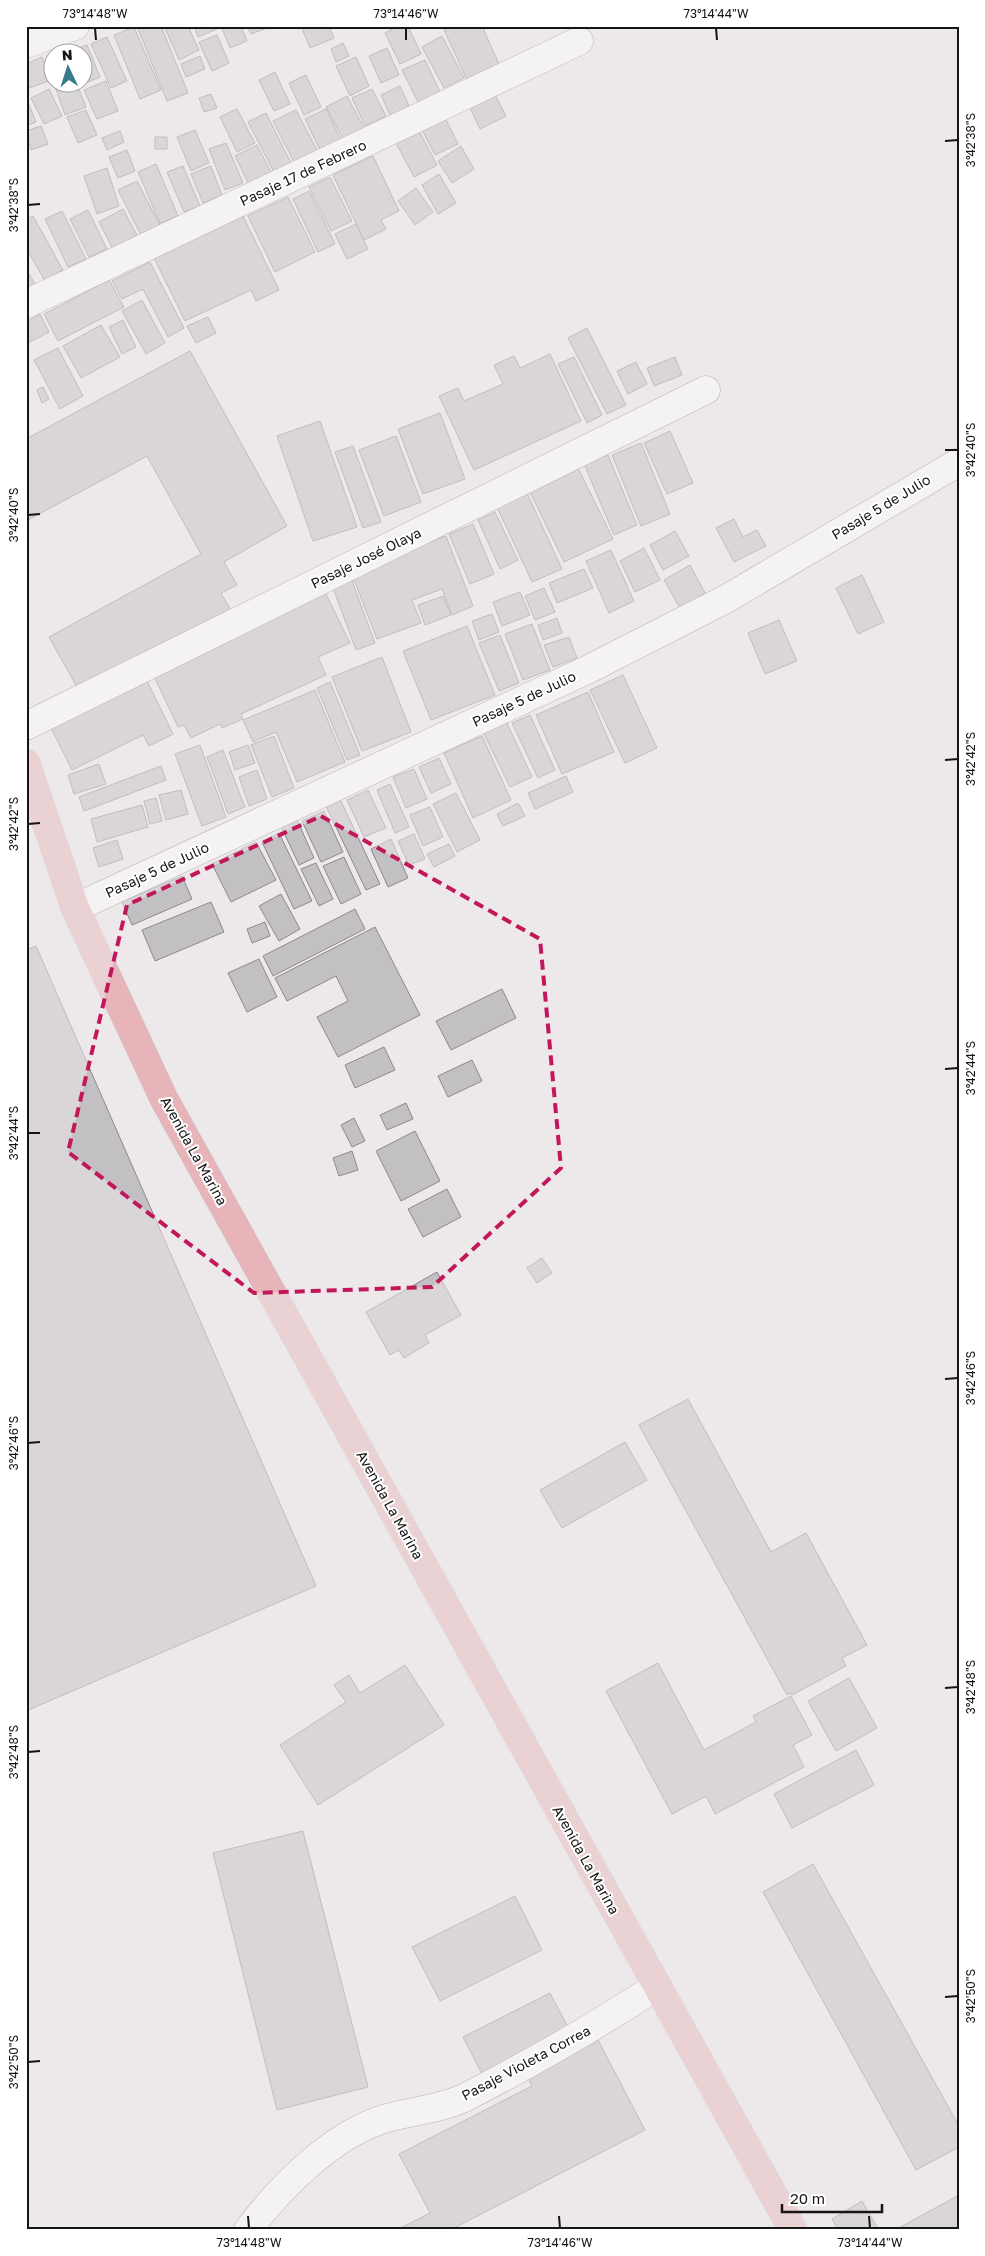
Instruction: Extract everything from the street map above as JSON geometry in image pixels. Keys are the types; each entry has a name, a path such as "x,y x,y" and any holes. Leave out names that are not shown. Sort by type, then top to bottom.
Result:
{"main road":[{"name":"Avenida La Marina","path":"26,763 75,908 164,1099 793,2230"}],"street":[{"path":"26,44 75,26"},
{"name":"Pasaje 17 de Febrero","path":"26,304 580,41"},
{"name":"Pasaje José Olaya","path":"26,726 706,390"},
{"name":"Pasaje 5 de Julio","path":"75,908 586,670 726,599 959,462"},
{"name":"Pasaje Violeta Correa","path":"250,2229 273,2198 307,2165 363,2126 462,2099 599,2024 657,1986"}],"highlighted area":[{"path":"321,816 540,939 561,1168 432,1287 254,1293 68,1152 127,905"}],"building":[{"path":"137,26 161,26 188,93 167,101"},
{"path":"164,26 188,26 199,50 179,60"},
{"path":"194,26 216,26 217,29 198,37"},
{"path":"221,26 241,26 247,41 230,48"},
{"path":"247,26 270,26 270,27 251,34"},
{"path":"301,26 329,26 334,38 310,48"},
{"path":"398,26 408,26 421,54 400,64 385,33"},
{"path":"453,26 482,26 499,64 467,80 444,30"},
{"path":"134,27 161,90 140,99 114,35"},
{"path":"217,35 229,63 212,71 199,42"},
{"path":"442,36 464,78 444,88 422,47"},
{"path":"107,37 127,81 111,88 92,44"},
{"path":"343,43 349,56 336,62 331,49"},
{"path":"387,48 399,75 381,83 369,56"},
{"path":"200,56 205,69 186,77 181,64"},
{"path":"42,57 42,83 27,89 26,64"},
{"path":"92,57 100,77 92,80"},
{"path":"356,57 369,86 350,96 336,66"},
{"path":"425,60 440,92 418,102 402,70"},
{"path":"275,72 290,104 274,111 259,80"},
{"path":"306,75 321,107 304,115 289,83"},
{"path":"106,81 118,111 97,119 85,92 92,92 92,87"},
{"path":"400,86 410,108 391,117 381,95"},
{"path":"372,89 386,116 365,126 352,98"},
{"path":"493,91 506,116 480,129 468,104"},
{"path":"43,92 50,92 62,116 44,124 31,98"},
{"path":"57,92 80,92 86,107 65,115"},
{"path":"211,94 217,108 204,112 199,98"},
{"path":"347,96 364,128 343,139 326,107"},
{"path":"26,101 36,122 26,126"},
{"path":"237,109 255,143 237,152 220,117"},
{"path":"326,109 342,142 321,152 305,119"},
{"path":"86,110 97,135 78,143 67,117"},
{"path":"296,110 319,154 296,166 273,121"},
{"path":"266,113 293,167 276,176 248,122"},
{"path":"444,116 458,144 435,155 421,128"},
{"path":"41,126 48,144 31,150 26,131"},
{"path":"418,129 437,165 414,177 395,141"},
{"path":"195,130 209,163 191,171 177,137"},
{"path":"120,131 124,142 107,150 102,138"},
{"path":"155,137 167,137 167,149 155,149"},
{"path":"226,143 243,183 225,190 209,149"},
{"path":"257,145 274,178 251,189 235,156"},
{"path":"461,146 474,169 452,183 438,161"},
{"path":"127,150 135,171 118,178 109,157"},
{"path":"373,156 399,211 381,220 386,229 364,240 333,175"},
{"path":"156,164 178,216 160,223 138,172"},
{"path":"183,166 200,206 184,212 167,172"},
{"path":"211,166 222,195 203,203 191,174"},
{"path":"107,168 119,206 97,214 84,176"},
{"path":"439,174 456,203 438,214 422,185"},
{"path":"330,177 352,221 331,231 309,187"},
{"path":"137,181 161,227 142,237 118,190"},
{"path":"416,188 433,212 415,225 398,201"},
{"path":"309,191 335,244 318,252 293,199"},
{"path":"288,197 315,252 275,272 248,216"},
{"path":"123,209 137,235 113,249 99,222"},
{"path":"88,210 107,249 89,257 70,219"},
{"path":"62,211 86,259 68,267 45,219"},
{"path":"33,216 63,270 45,281 26,248 26,220"},
{"path":"243,216 279,290 256,301 251,290 185,321 154,258"},
{"path":"356,224 368,249 347,259 335,234"},
{"path":"150,262 184,328 168,337 143,289 122,299 112,281"},
{"path":"26,269 37,287 26,293"},
{"path":"109,280 124,307 58,341 44,314"},
{"path":"142,300 165,343 146,354 122,311"},
{"path":"40,314 49,332 26,344 26,322"},
{"path":"208,317 216,333 196,343 187,326"},
{"path":"123,320 136,347 122,354 109,327"},
{"path":"101,325 120,357 81,378 63,346"},
{"path":"587,328 626,405 607,414 568,338"},
{"path":"58,348 83,396 60,409 34,360"},
{"path":"190,351 287,526 224,562 237,585 221,593 233,614 82,696 49,637 201,554 147,456 26,521 26,439"},
{"path":"550,354 581,421 474,470 439,396 458,388 464,401 503,384 494,365 514,356 520,368"},
{"path":"574,357 602,415 587,423 558,364"},
{"path":"675,357 682,375 654,386 647,368"},
{"path":"636,362 647,384 628,394 617,371"},
{"path":"43,387 49,399 42,403 37,390"},
{"path":"440,413 465,479 423,494 398,429"},
{"path":"320,421 357,527 313,541 277,436"},
{"path":"670,431 693,483 667,494 644,443"},
{"path":"396,436 421,502 384,516 359,450"},
{"path":"641,443 670,514 641,526 612,455"},
{"path":"353,446 381,522 363,528 335,452"},
{"path":"608,455 637,525 614,535 584,464"},
{"path":"577,466 613,539 564,562 529,490"},
{"path":"526,491 562,569 532,582 496,505"},
{"path":"495,512 518,560 500,569 478,520"},
{"path":"734,519 743,537 757,530 766,546 734,562 716,528"},
{"path":"473,524 494,574 470,584 449,534"},
{"path":"675,531 689,556 663,570 650,545"},
{"path":"446,536 473,606 452,615 442,589 412,600 421,623 377,639 351,572"},
{"path":"644,548 660,580 635,592 620,561"},
{"path":"611,550 634,601 609,613 586,561"},
{"path":"690,565 705,593 680,608 664,580"},
{"path":"584,569 593,588 557,603 549,583"},
{"path":"862,575 884,622 858,634 836,588"},
{"path":"351,578 375,643 356,650 332,585"},
{"path":"544,588 555,612 535,620 525,596"},
{"path":"325,592 350,643 318,657 326,675 241,714 243,719 222,728 220,724 191,738 184,725 178,727 152,672"},
{"path":"520,592 530,615 502,626 493,602"},
{"path":"443,596 451,615 425,625 418,605"},
{"path":"492,614 499,632 479,640 472,621"},
{"path":"557,618 562,633 543,640 538,625"},
{"path":"779,620 797,661 765,674 748,633"},
{"path":"532,624 550,670 523,680 505,634"},
{"path":"467,626 495,695 431,720 403,651"},
{"path":"500,635 519,683 499,691 479,643"},
{"path":"569,637 577,658 553,667 544,645"},
{"path":"382,657 411,732 362,751 332,677"},
{"path":"623,675 657,748 625,763 590,690"},
{"path":"146,679 173,734 149,746 143,735 72,770 50,726"},
{"path":"330,682 360,755 347,760 317,688"},
{"path":"315,690 345,762 297,782 276,732 253,742 243,720"},
{"path":"588,692 614,752 562,774 536,715"},
{"path":"530,715 555,770 538,778 512,723"},
{"path":"506,721 532,777 510,787 483,732"},
{"path":"274,736 294,788 272,797 251,745"},
{"path":"482,736 511,800 473,818 444,753"},
{"path":"200,745 226,817 202,826 175,754"},
{"path":"248,745 255,763 235,770 229,752"},
{"path":"223,750 245,807 228,814 207,757"},
{"path":"439,758 451,784 431,793 419,767"},
{"path":"99,764 106,784 74,794 68,775"},
{"path":"161,766 166,780 84,811 79,797"},
{"path":"414,769 427,799 406,808 393,777"},
{"path":"257,770 267,799 249,806 239,777"},
{"path":"566,776 573,792 535,809 528,793"},
{"path":"390,784 409,827 395,833 377,790"},
{"path":"181,790 188,814 166,820 159,795"},
{"path":"368,790 386,828 364,837 347,800"},
{"path":"456,793 480,840 457,852 433,804"},
{"path":"339,797 380,884 366,890 325,804"},
{"path":"156,798 162,821 150,824 144,801"},
{"path":"518,803 525,816 503,826 497,814"},
{"path":"142,805 148,827 97,842 91,819"},
{"path":"430,807 443,837 423,846 410,815"},
{"path":"324,811 343,852 321,862 302,821"},
{"path":"295,815 314,858 299,865 279,822"},
{"path":"279,833 312,901 294,909 262,842"},
{"path":"414,834 425,859 409,865 398,841"},
{"path":"391,839 408,878 388,887 371,849"},
{"path":"117,840 123,859 99,867 93,848"},
{"path":"256,842 276,880 231,902 212,864"},
{"path":"449,844 455,856 434,867 427,854"},
{"path":"344,857 361,894 341,904 323,866"},
{"path":"316,863 333,899 319,906 301,869"},
{"path":"182,876 192,899 132,925 122,902"},
{"path":"281,894 300,929 279,941 259,906"},
{"path":"211,902 224,932 155,961 142,930"},
{"path":"355,909 365,929 273,976 263,956"},
{"path":"265,922 270,936 252,943 247,929"},
{"path":"375,927 420,1015 338,1057 317,1017 348,1001 336,976 287,1001 275,978"},
{"path":"36,946 316,1586 26,1711 26,950"},
{"path":"259,959 277,997 247,1012 228,973"},
{"path":"502,989 516,1018 451,1050 436,1021"},
{"path":"384,1047 395,1070 355,1088 345,1065"},
{"path":"472,1060 482,1081 448,1097 438,1076"},
{"path":"406,1103 413,1119 387,1130 380,1115"},
{"path":"354,1118 365,1141 352,1147 341,1125"},
{"path":"415,1131 440,1181 401,1201 376,1151"},
{"path":"352,1151 358,1170 339,1176 333,1158"},
{"path":"447,1189 461,1217 423,1237 408,1209"},
{"path":"542,1258 552,1273 537,1283 527,1268"},
{"path":"437,1272 461,1315 425,1335 429,1343 404,1358 399,1350 390,1355 366,1312"},
{"path":"688,1399 771,1552 806,1533 867,1645 842,1658 846,1666 792,1695 791,1693 787,1695 639,1425"},
{"path":"625,1442 647,1480 562,1528 540,1490"},
{"path":"658,1663 704,1750 756,1722 753,1716 791,1696 812,1735 793,1745 804,1767 715,1814 706,1796 672,1814 606,1691"},
{"path":"405,1665 444,1725 318,1805 280,1745 346,1702 334,1685 349,1675 360,1693"},
{"path":"849,1678 877,1728 836,1751 808,1701"},
{"path":"856,1750 874,1785 792,1828 774,1794"},
{"path":"303,1831 368,2087 277,2110 213,1853"},
{"path":"813,1864 959,2126 959,2147 916,2170 763,1892"},
{"path":"515,1896 542,1950 440,2001 412,1947"},
{"path":"550,1993 570,2031 483,2076 463,2037"},
{"path":"597,2038 645,2130 450,2230 397,2230 430,2213 399,2154 532,2086 526,2074"},
{"path":"959,2195 959,2230 895,2230"},
{"path":"862,2201 879,2230 838,2230 832,2219"}]}
